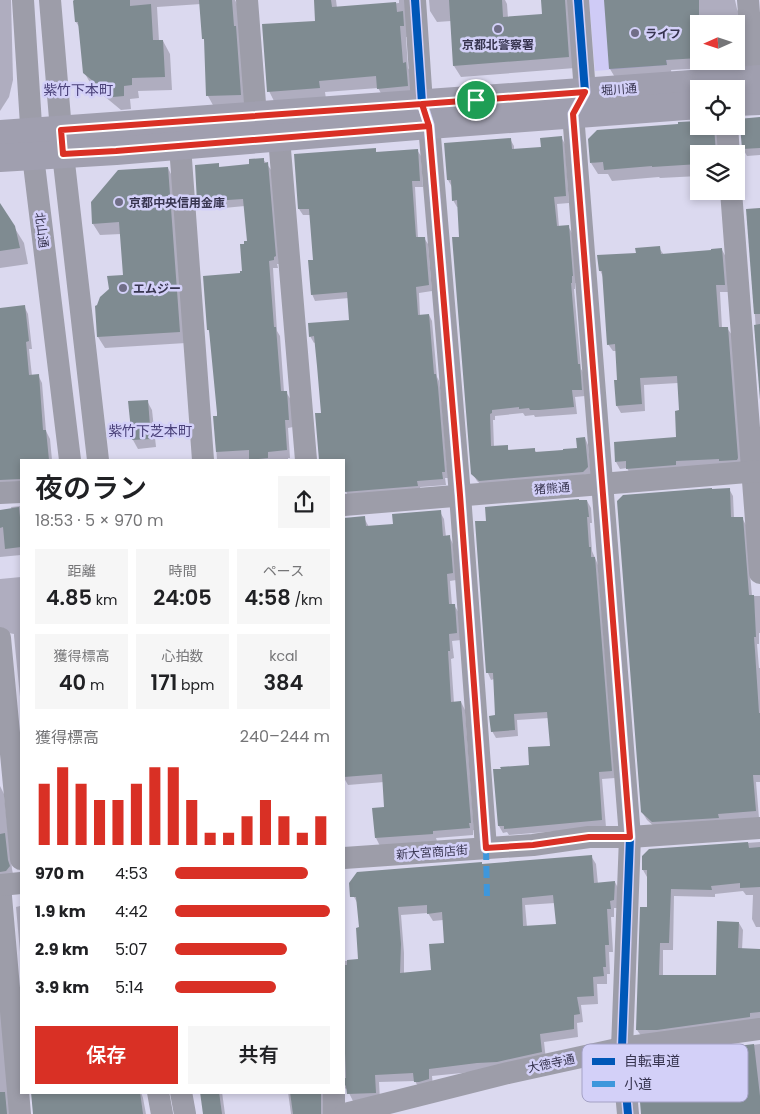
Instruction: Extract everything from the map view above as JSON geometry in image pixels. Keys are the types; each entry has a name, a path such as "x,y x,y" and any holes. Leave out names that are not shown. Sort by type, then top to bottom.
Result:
{"main road":[{"name":"堀川通","path":"745,88 758,86"},
{"name":"堀川通","path":"0,158 32,144 62,142 256,116 425,114 690,94"},
{"name":"堀川通","path":"579,103 690,105"},
{"name":"堀川通","path":"62,142 116,151 279,138 425,114"},
{"name":"堀川通","path":"0,134 32,144"}],"street":[{"name":"北山通","path":"23,0 32,144 70,459"},
{"path":"50,0 62,142 98,459"},
{"path":"247,0 256,116 279,138 306,459"},
{"path":"415,0 460,495 486,848"},
{"path":"578,0 579,103 601,484 630,837 622,1044"},
{"path":"748,0 758,86"},
{"path":"180,146 203,459"},
{"path":"733,200 756,471 760,574"},
{"path":"62,394 90,392"},
{"name":"猪熊通","path":"345,505 756,471"},
{"path":"0,493 20,492"},
{"path":"0,638 20,848"},
{"name":"新大宮商店街","path":"345,858 533,845 589,837 630,837 760,828"},
{"path":"20,883 0,885 20,1114"},
{"name":"大徳寺通","path":"651,1044 760,1029"},
{"name":"大徳寺通","path":"345,1114 508,1073 582,1057"},
{"path":"158,1094 162,1114"},
{"path":"181,1094 185,1114"},
{"path":"334,1094 334,1114"}],"shaded area":[{"name":"ライフ","path":"589,0 663,0 667,65 595,71"}],"building":[{"path":"74,0 130,0 130,6 151,4 153,40 163,40 165,77 132,78 132,85 124,86 124,96 113,97 83,73 78,22 75,22"},
{"path":"199,0 232,0 234,26 236,26 241,95 206,96 204,39 202,39"},
{"path":"314,0 331,0 332,7 396,2 397,12 403,11 404,26 400,26 403,63 406,62 408,86 377,89 376,76 319,81 320,88 267,92 262,24 315,21"},
{"path":"449,0 502,0 503,17 542,14 541,0 565,0 569,57 453,66"},
{"name":"ライフ","path":"604,0 699,0 699,15 690,15 690,59 666,60 667,65 609,69"},
{"path":"760,117 760,148 745,149 745,145 742,145 741,135 745,135 745,118"},
{"path":"690,121 690,135 715,135 715,145 690,145 690,165 604,170 603,162 590,163 588,139 597,130 678,124 678,122"},
{"path":"562,136 566,196 554,197 557,226 569,225 573,276 571,283 582,390 572,390 574,407 530,410 529,408 519,409 519,407 492,410 490,414 491,446 508,445 508,450 535,448 535,452 563,450 577,448 576,438 585,437 588,467 583,472 479,481 471,474 452,237 459,237 457,200 452,201 451,180 447,180 444,143 511,138 512,149 541,147 540,138"},
{"path":"376,148 376,152 418,149 420,181 412,181 416,237 425,237 429,285 416,287 418,315 429,314 434,374 436,374 438,387 445,472 442,472 443,479 417,481 418,486 345,492 345,459 319,459 315,413 321,413 314,336 309,337 308,323 349,320 347,292 311,295 308,260 313,260 309,209 298,209 294,154"},
{"path":"264,158 264,163 268,162 276,256 274,260 269,261 274,327 276,327 281,391 287,391 289,420 285,420 287,450 268,452 268,458 258,459 249,459 249,450 216,452 213,416 217,416 217,413 209,330 207,330 203,276 240,273 242,271 240,244 244,244 244,241 247,241 243,199 197,202 195,165 219,163 219,167 249,164 249,159"},
{"path":"168,167 180,332 97,337 95,306 100,297 109,289 107,276 123,275 119,222 92,224 91,202 118,170"},
{"path":"0,203 15,226 20,248 0,251"},
{"path":"760,208 760,314 754,314 746,209"},
{"path":"660,246 661,254 722,248 725,285 716,285 719,327 728,327 737,460 676,461 676,465 626,469 626,461 615,462 614,442 676,437 675,411 679,410 677,376 640,378 642,404 616,406 614,380 617,380 615,344 607,345 602,271 599,271 597,255 636,253 635,248"},
{"path":"25,305 29,341 26,342 29,375 39,374 43,430 46,430 49,459 20,459 20,479 0,480 0,308"},
{"path":"760,324 760,400 754,325"},
{"path":"148,400 151,439 132,440 128,401"},
{"path":"730,488 731,517 743,517 749,595 754,595 756,637 754,637 760,713 760,775 753,775 756,811 718,814 719,818 652,822 641,812 617,501 623,495"},
{"path":"579,499 587,500 589,547 591,547 591,557 595,557 612,771 599,772 602,820 504,829 504,826 498,826 493,769 529,765 528,747 550,746 547,712 514,714 515,730 491,732 489,716 495,715 493,673 486,673 475,521 486,521 485,507"},
{"path":"19,507 20,547 5,549 3,527 0,528 0,510"},
{"path":"441,510 443,536 450,535 453,573 447,574 449,604 455,604 457,633 449,634 451,702 461,701 471,823 469,823 470,828 433,831 433,834 375,838 372,808 384,807 382,774 345,777 345,518 365,516 366,526 393,524 392,514"},
{"path":"5,833 10,866 6,871 0,872 0,834"},
{"path":"748,842 749,848 760,847 760,887 740,888 740,883 711,886 712,890 671,889 669,943 660,943 659,975 716,975 717,921 739,922 738,948 760,949 760,1012 750,1013 750,1017 657,1030 636,1030 640,907 647,907 647,870 642,870 642,856 649,849"},
{"path":"592,855 594,883 615,881 614,900 610,901 611,909 607,909 609,945 605,945 606,967 603,967 604,976 593,977 594,996 577,997 580,1014 574,1015 574,1029 540,1034 542,1052 497,1062 429,1069 429,1079 419,1082 414,1082 413,1073 375,1075 376,1093 347,1094 345,1085 345,965 347,965 347,960 358,959 356,928 359,927 356,897 350,897 349,883 357,872 482,862 482,864","holes":["553,895 556,924 523,926 522,898","427,905 427,914 442,912 444,943 429,944 431,970 400,973 401,944 398,907"]},
{"path":"754,1044 760,1096 760,1114 641,1114 640,1102 748,1102 748,1045"},
{"path":"0,1092 5,1092 7,1114 0,1114"},
{"path":"31,1094 140,1094 143,1114 33,1114"},
{"path":"200,1094 219,1094 222,1114 203,1114"},
{"path":"290,1094 321,1094 321,1114 293,1114"}],"marked path":[{"path":"486,848 487,899"}],"cycle path":[{"path":"415,0 422,103 429,125 460,495 486,848"},
{"path":"578,0 585,92 573,114 630,837 622,1044"},
{"path":"627,1102 628,1114"}],"place":[{"name":"京都北警察署","path":"498,29"},
{"name":"ライフ","path":"635,33"},
{"name":"京都中央信用金庫","path":"119,202"},
{"name":"エムジー","path":"123,288"}],"district":[{"name":"紫竹下本町","path":"78,90"},
{"name":"紫竹下芝本町","path":"150,431"}],"route":[{"path":"476,100 422,104 429,126 63,154 61,130 422,104 429,126 460,495 486,848 533,845 589,837 630,837 573,114 585,92 476,100"}]}
